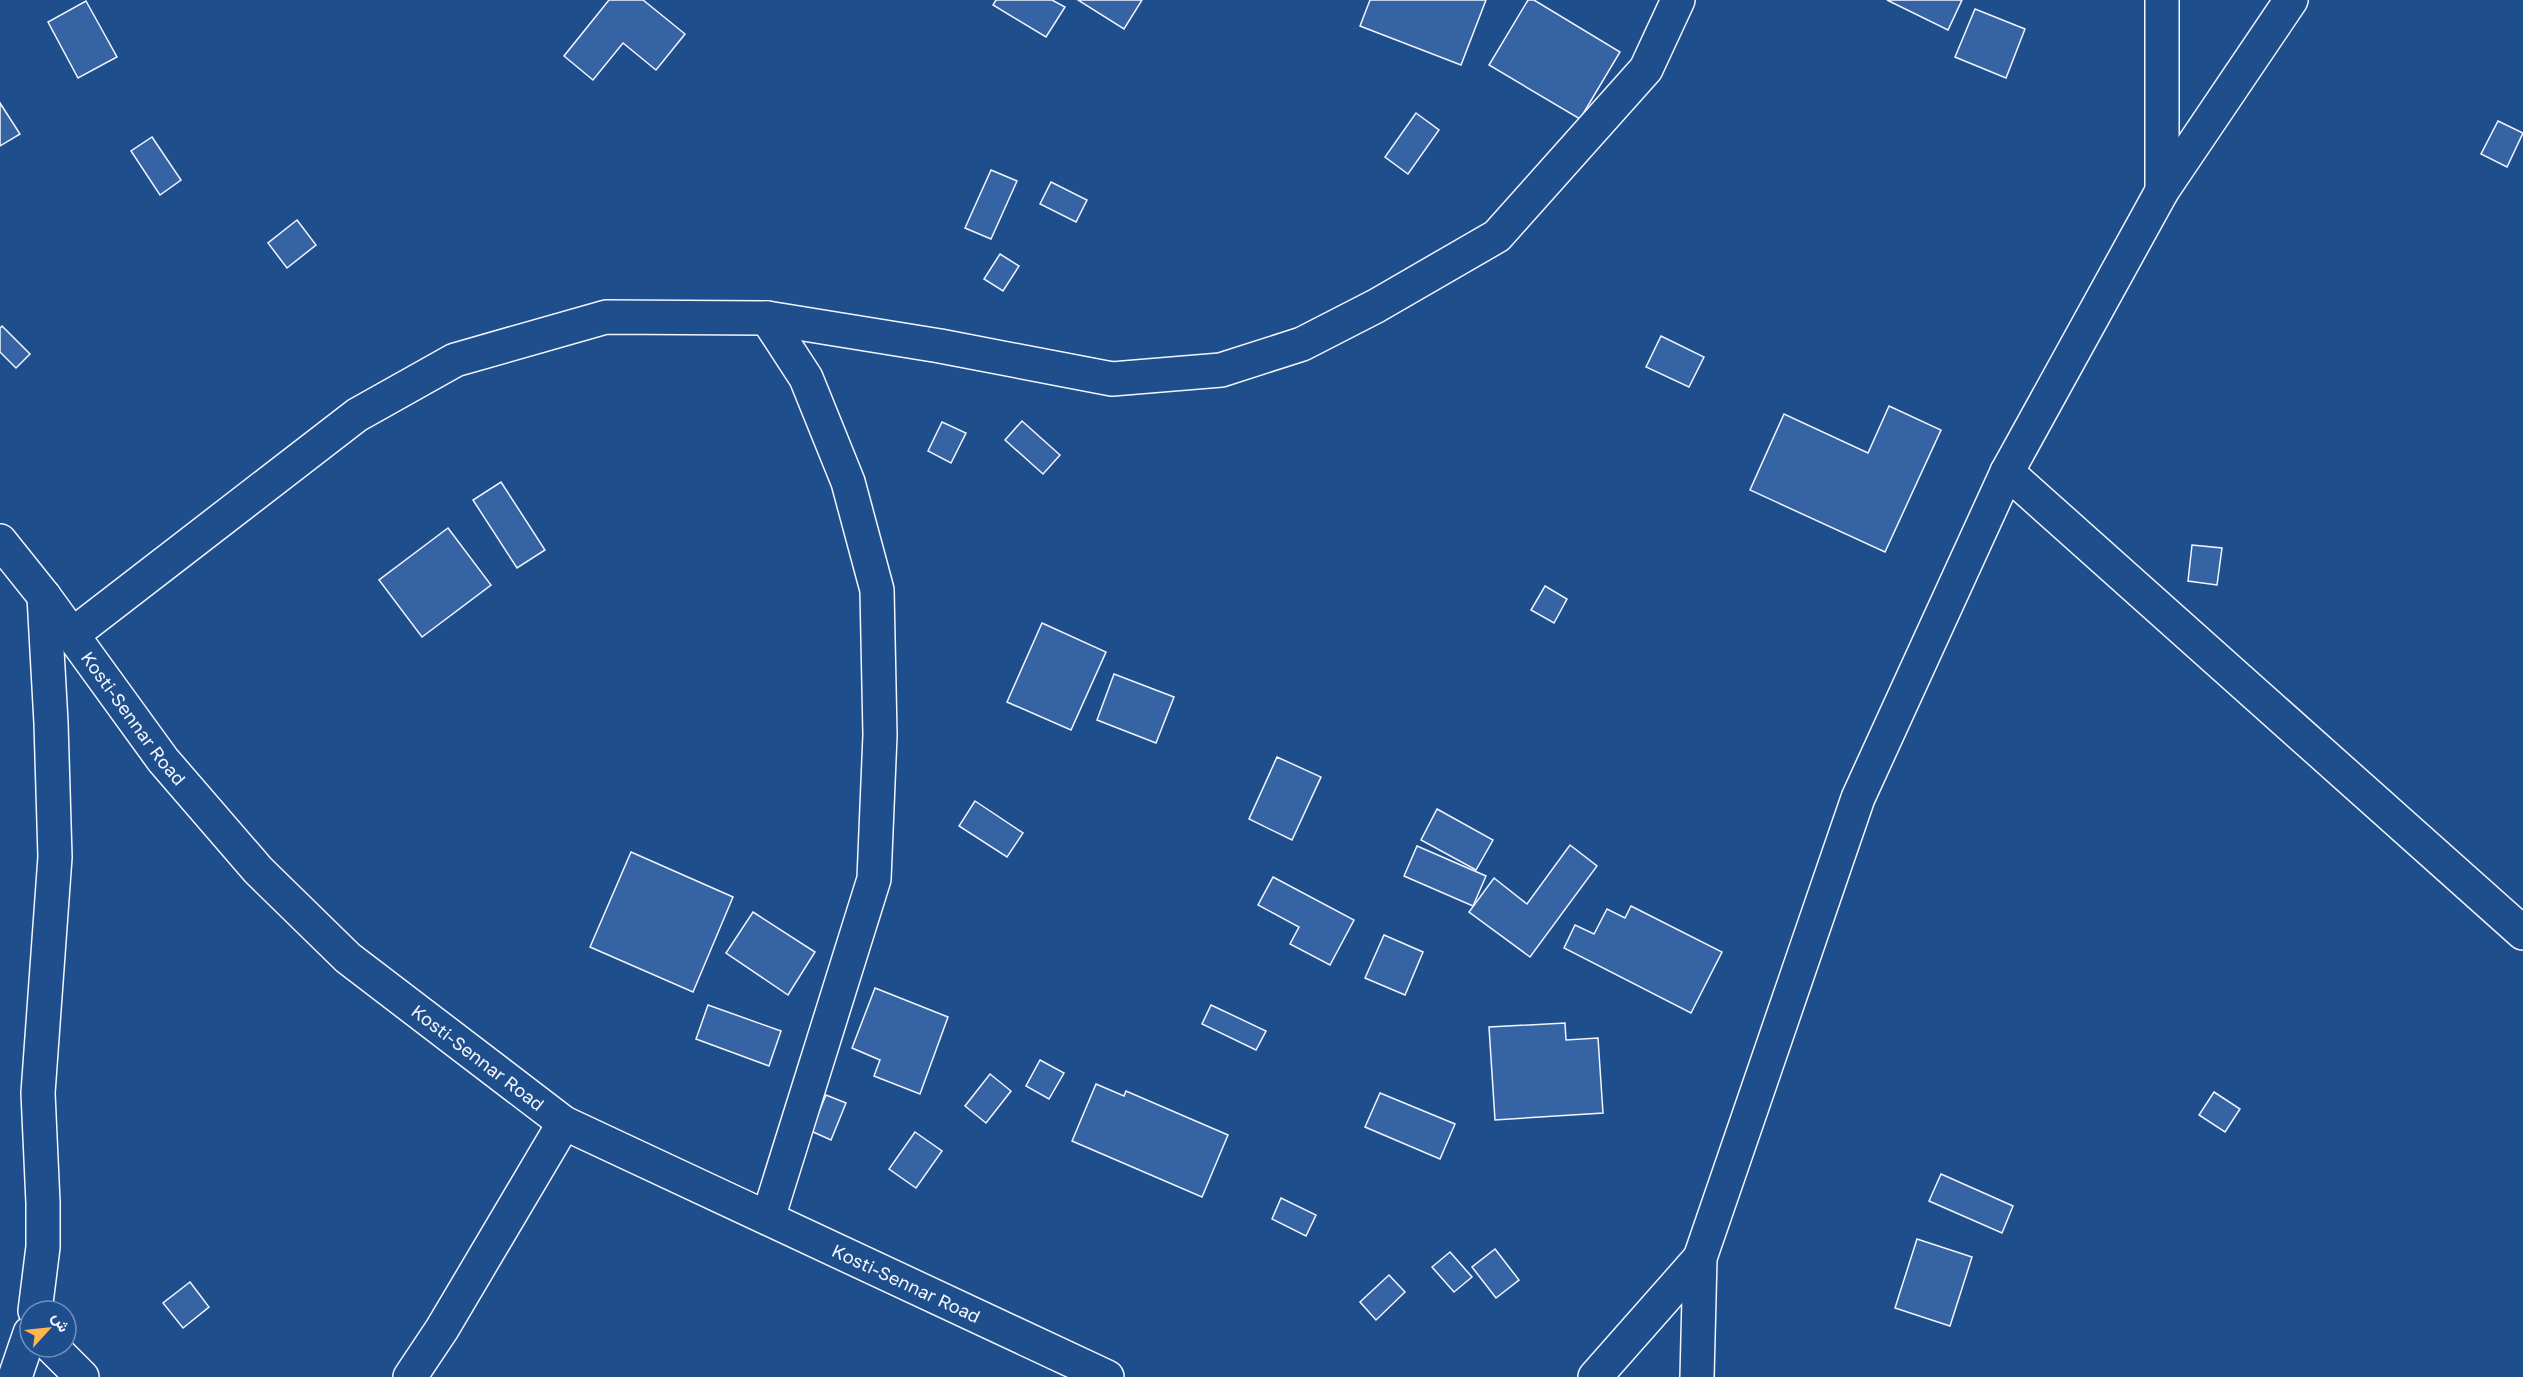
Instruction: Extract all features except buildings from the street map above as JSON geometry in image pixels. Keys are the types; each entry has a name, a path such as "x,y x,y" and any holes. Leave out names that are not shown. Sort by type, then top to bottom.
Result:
{"main road":[{"path":"72,635 357,415 455,360 606,317 768,318 940,346 1112,379 1221,370 1302,344 1376,306 1497,236 1646,69 1678,0"},
{"path":"2162,191 2163,0"},
{"path":"1697,1377 1700,1258 1858,798 2007,472 2162,191 2291,0"},
{"path":"768,318 806,378 848,483 877,590 880,735 874,879 768,1218"},
{"path":"2007,472 2523,933"},
{"name":"Kosti-Sennar Road","path":"0,541 44,596 163,760 267,878 348,958 564,1123 1107,1377"},
{"path":"36,1299 44,1203 38,1093 55,857 44,596"},
{"path":"410,1377 442,1329 564,1123"},
{"path":"1595,1377 1700,1258"},
{"path":"15,1377 21,1359"},
{"path":"64,1359 82,1377"}]}
